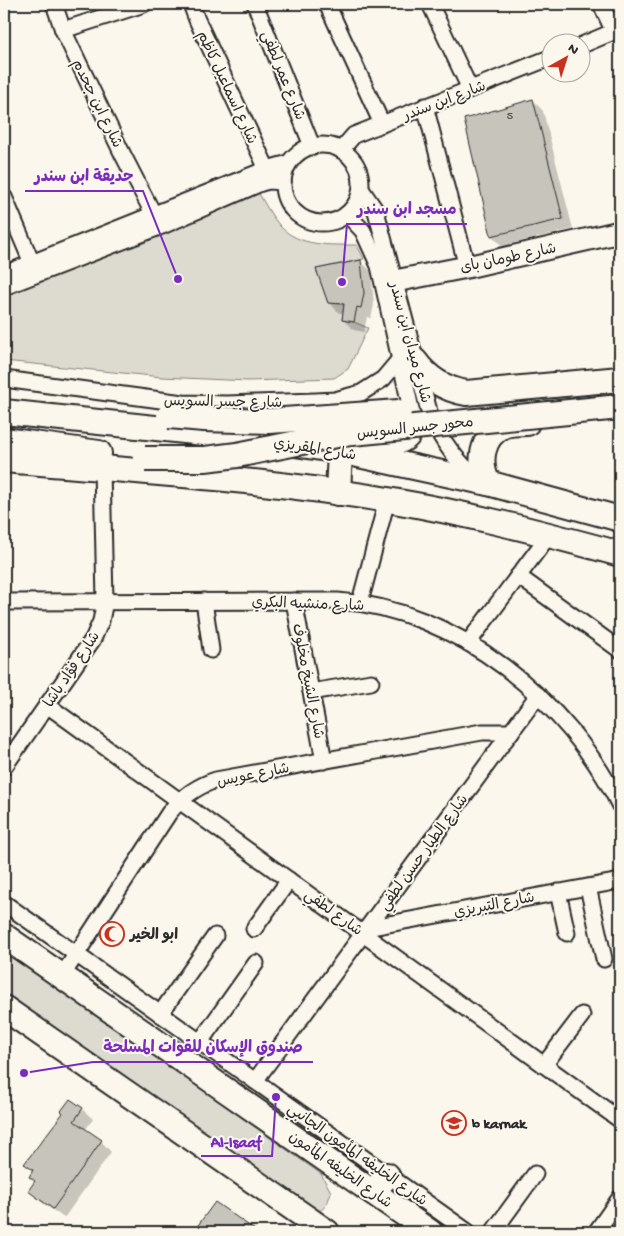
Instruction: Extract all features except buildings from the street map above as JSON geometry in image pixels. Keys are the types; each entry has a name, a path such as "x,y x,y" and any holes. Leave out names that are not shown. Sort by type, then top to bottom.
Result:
{"main road":[{"path":"407,361 447,388 466,393 620,379"},
{"path":"483,392 475,406 476,414 486,426 494,428 509,424 620,414"},
{"name":"محور جسر السويس","path":"4,396 169,416 240,421 298,420 620,392"},
{"name":"محور جسر السويس","path":"4,440 145,460 205,459 244,454 342,434 620,407"},
{"name":"شارع المقريزي","path":"4,412 269,440 340,451 485,483 620,519"},
{"path":"485,483 482,469 482,453 488,439 502,426"},
{"path":"338,493 340,451"},
{"path":"4,460 238,480 387,500 460,514 620,554"},
{"name":"شارع الخليفه المأمون","path":"4,936 62,976 381,1184 430,1232"},
{"path":"4,1008 327,1232"}],"street":[{"name":"شارع ابن جحدم","path":"54,4 63,30 122,153 157,220"},
{"path":"63,30 144,4"},
{"name":"شارع اسماعيل كاظم","path":"191,4 267,169"},
{"name":"شارع عمر لطفي","path":"255,4 312,146"},
{"path":"327,4 382,124"},
{"path":"430,4 470,89"},
{"path":"592,41 617,31 601,4"},
{"name":"شارع ابن سندر","path":"341,150 354,135 542,61"},
{"path":"426,106 467,267"},
{"path":"4,287 157,220 267,169 289,163 303,150 312,146 332,146 341,150 355,162 359,171 361,189 357,203 339,220 329,222 310,221 301,217 288,202 284,192 283,182 289,163"},
{"path":"4,274 261,183 270,181 283,182"},
{"name":"شارع ميدان ابن سندر","path":"361,189 376,211 395,281 415,427 413,437"},
{"path":"4,197 32,263"},
{"name":"شارع ميدان ابن سندر","path":"347,214 363,231 374,254 407,361 437,430 456,458 485,483"},
{"name":"شارع طومان باى","path":"395,281 467,267 620,232"},
{"name":"شارع جسر السويس","path":"4,379 183,402 254,403 316,401 335,400 361,393 407,361"},
{"path":"340,451 401,446 413,437 418,439 431,437 437,430"},
{"name":"شارع فؤاد باشا","path":"4,767 93,639 101,621 104,601 102,468"},
{"path":"360,602 387,500"},
{"path":"468,643 549,535"},
{"path":"518,576 620,650"},
{"path":"204,601 211,650"},
{"name":"شارع الشيخ مخلوف","path":"294,601 324,761"},
{"name":"شارع منشيه البكري","path":"4,602 360,602 404,614 468,643 504,667 538,695 557,714 591,757 620,806"},
{"path":"311,692 371,682"},
{"name":"شارع الطيار حسن لطفي","path":"255,1081 538,695"},
{"name":"شارع لطفي","path":"47,705 289,880 365,931 620,1120"},
{"name":"شارع عويس","path":"62,976 170,813 180,801 200,786 216,780 482,732 511,732"},
{"path":"254,929 289,880"},
{"name":"شارع التبريزي","path":"365,931 620,881"},
{"path":"588,887 604,959"},
{"path":"558,892 567,934"},
{"name":"شارع الخليفه المأمون الجانبي","path":"4,903 255,1081 381,1184 468,1232"},
{"path":"160,1014 215,936"},
{"path":"200,1042 256,963"},
{"path":"544,1064 582,1015"},
{"path":"493,1232 535,1174"},
{"path":"596,1232 620,1198"}],"shaded area":[{"path":"257,190 280,226 296,238 316,243 357,245 364,259 316,269 328,303 344,304 342,320 354,322 368,328 348,369 334,378 248,381 162,377 4,361 4,295 19,287"},
{"path":"4,949 321,1174 331,1192 324,1207 321,1210 309,1213 4,1003"}],"place":[{"name":"حديقة ابن سندر","path":"178,279"},
{"name":"مسجد ابن سندر","path":"342,282"},
{"name":"ابو الخير","path":"112,934"},
{"name":"صندوق الإسكان للقوات المسلحة","path":"24,1073"},
{"name":"Al-Isaaf","path":"276,1097"},
{"name":"b karnak","path":"454,1123"}]}
